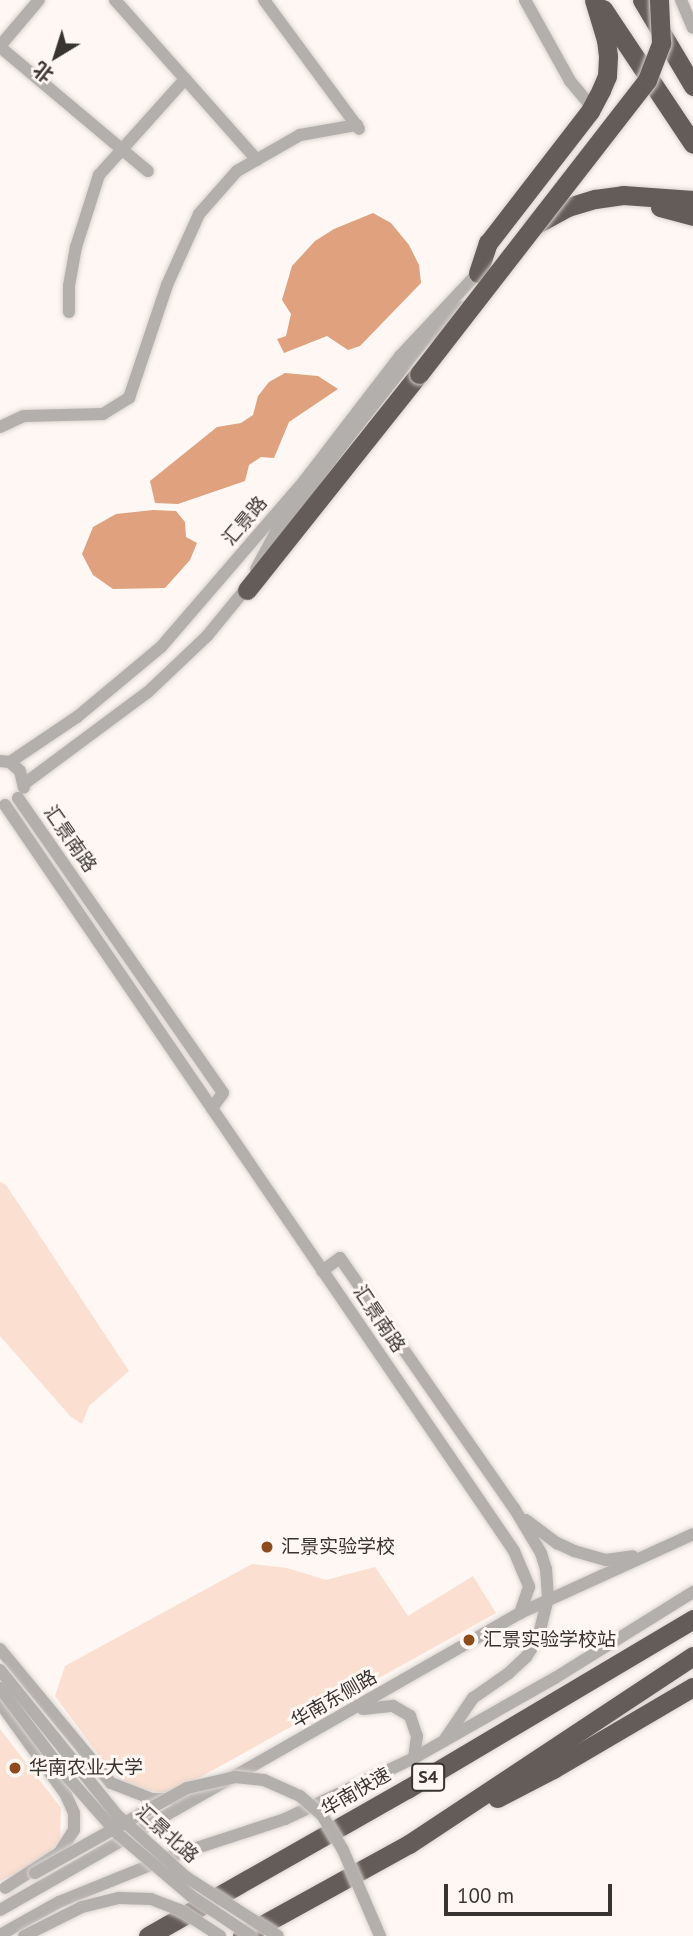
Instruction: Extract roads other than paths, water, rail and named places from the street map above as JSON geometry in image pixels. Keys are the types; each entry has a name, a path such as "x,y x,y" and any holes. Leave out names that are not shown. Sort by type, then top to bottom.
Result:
{"highway":[{"path":"484,277 488,243 592,107 607,76 606,40 595,0"},
{"path":"595,0 693,144"},
{"path":"642,0 693,86"},
{"path":"247,590 647,80 661,43 659,0"},
{"path":"484,277 544,219 568,207 623,195 693,200"},
{"path":"594,203 649,205 693,216"},
{"name":"华南快速","path":"148,1936 407,1789 693,1619"},
{"name":"S4","path":"242,1936 409,1844 693,1656"},
{"path":"409,1844 553,1769 693,1687"}],"street":[{"path":"38,0 0,47 148,171"},
{"path":"115,0 257,160"},
{"path":"0,427 24,416 103,414 130,398 167,285 199,214 237,171 300,135 358,127 264,0"},
{"path":"525,0 570,81 592,107"},
{"path":"681,0 693,28"},
{"path":"69,312 68,286 79,235 99,175 186,79"},
{"path":"2,805 18,799 24,784 148,692 208,636 247,590 277,530 424,341 484,277"},
{"name":"汇景路","path":"5,762 77,717 162,647 305,480 400,356 484,277"},
{"path":"5,762 20,771 24,784"},
{"name":"汇景南路","path":"18,799 223,1093 212,1108"},
{"name":"汇景南路","path":"2,805 514,1551 528,1587 520,1613"},
{"name":"汇景南路","path":"322,1271 340,1258 514,1508"},
{"path":"514,1508 557,1543 590,1556 620,1559 661,1549"},
{"path":"444,1740 473,1698 509,1673 526,1657 538,1637 548,1598 548,1583 541,1553 514,1508"},
{"name":"华南东侧路","path":"0,1910 352,1712 520,1613 693,1534"},
{"path":"0,1935 59,1902 178,1854 285,1819 414,1758 555,1678 693,1592"},
{"path":"0,1649 111,1783 139,1796 163,1799 179,1799 225,1784"},
{"name":"汇景北路","path":"0,1670 117,1815 186,1877 278,1936"},
{"name":"汇景北路","path":"0,1688 64,1773 118,1835 191,1896 251,1936"},
{"path":"0,1703 66,1795 74,1813 75,1830 60,1853 3,1890"},
{"path":"352,1712 384,1705 402,1709 415,1725 417,1736 414,1758"},
{"path":"3,1890 187,1788 235,1777 264,1780 300,1796 322,1815 340,1843 380,1936"},
{"path":"24,1936 82,1907 119,1898 151,1899 170,1906 220,1936"}],"place":[{"name":"汇景实验学校","path":"267,1547"},
{"name":"汇景实验学校站","path":"469,1640"},
{"name":"华南农业大学","path":"15,1768"}]}
